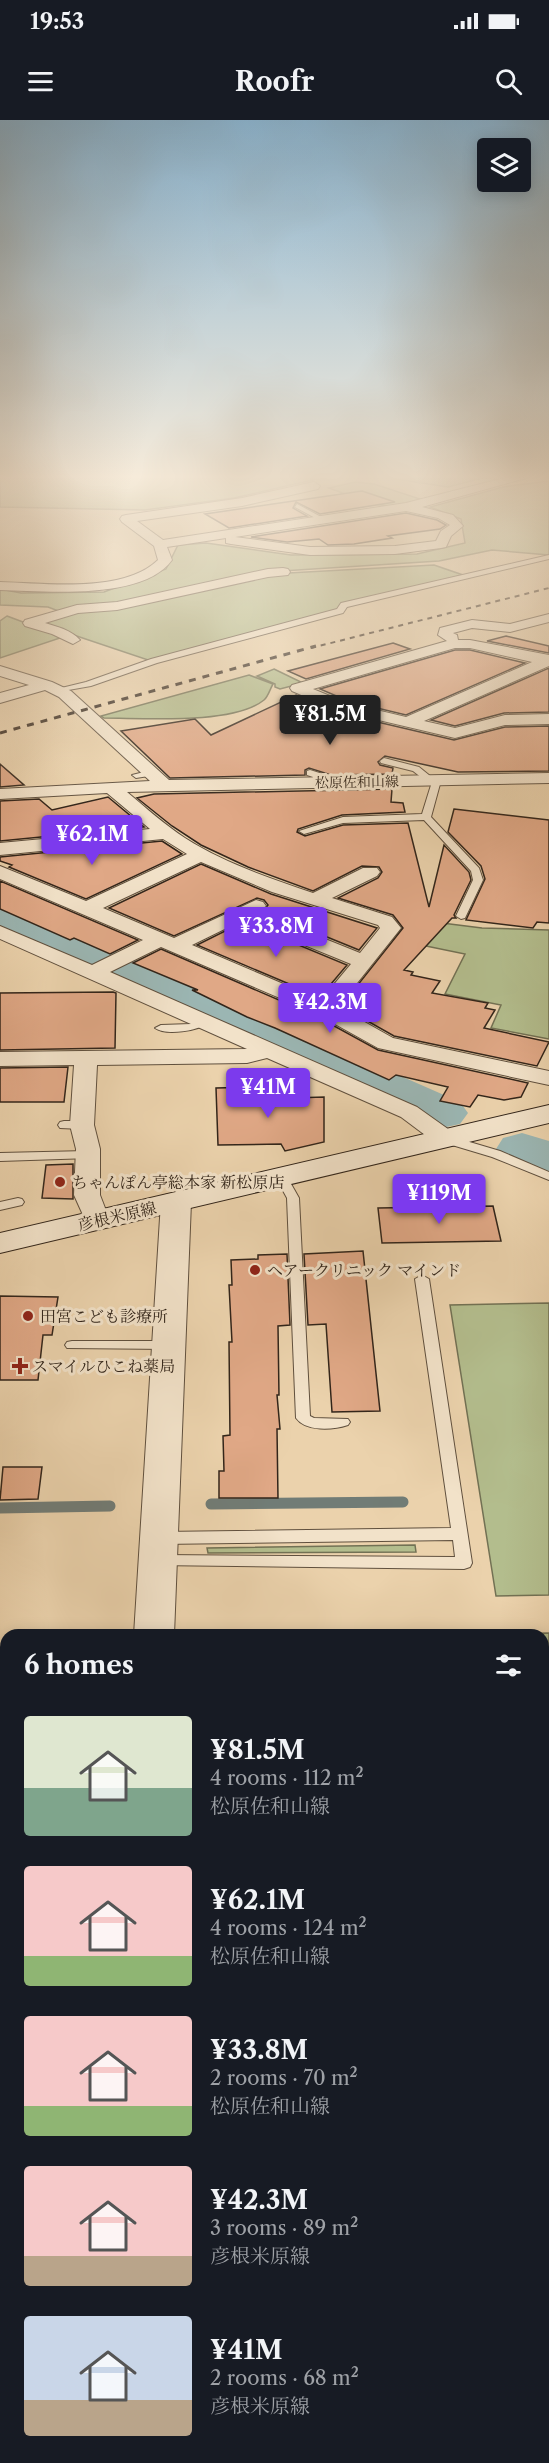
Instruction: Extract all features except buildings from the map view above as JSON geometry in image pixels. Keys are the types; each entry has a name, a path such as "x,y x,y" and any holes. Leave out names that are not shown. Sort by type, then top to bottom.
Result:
{"main road":[{"name":"彦根米原線","path":"0,1243 549,1114"},
{"path":"154,1629 176,1202"}],"street":[{"path":"62,587 97,587"},
{"path":"74,640 57,631 30,623 77,609 117,606 203,587"},
{"path":"460,644 459,640 445,635 445,631 472,624 510,628 549,618"},
{"path":"548,661 470,644 460,644 297,688 342,707 455,733 505,720 549,719"},
{"path":"408,722 548,661"},
{"path":"2,669 52,688 85,710 151,778"},
{"path":"0,698 52,688"},
{"name":"松原佐和山線","path":"0,794 74,786 110,787 151,778 328,782 549,778"},
{"path":"110,787 168,833 203,854 258,880 385,921 390,928 325,1009"},
{"path":"0,849 168,833"},
{"path":"88,908 203,854"},
{"path":"0,872 325,1009 386,1043 548,1078"},
{"path":"315,898 370,872"},
{"path":"102,968 242,913 287,890"},
{"path":"242,913 363,961"},
{"path":"5,937 61,963 102,968 204,1022 409,1112 446,1139"},
{"path":"419,1050 432,1029"},
{"path":"0,1059 247,1056 267,1051"},
{"path":"86,1058 73,1125 87,1155 87,1195 97,1221"}],"lane":[{"path":"52,688 88,684 154,662 340,611 344,605 419,587"},
{"path":"384,761 416,769 436,784 426,817"},
{"path":"310,773 326,778 328,782"},
{"path":"304,831 343,820 426,817 476,870 478,880 461,916"},
{"path":"161,1028 193,1027 204,1022"},
{"path":"446,1139 496,1154 549,1176"},
{"path":"0,1157 87,1155"},
{"path":"282,1178 293,1198 303,1418 312,1423 343,1422"},
{"path":"0,1206 18,1202"},
{"path":"158,1549 464,1563 422,1279"},
{"path":"72,1345 168,1346"},
{"path":"158,1549 460,1534"}],"green space":[{"path":"117,587 197,587 117,605 61,612 48,607 0,605 0,589 21,593 104,592"},
{"path":"202,587 412,587 340,605 336,611 151,661 35,622"},
{"path":"7,616 63,637 0,658 0,621"},
{"path":"274,669 303,683 280,689 275,687 275,684 257,676"},
{"path":"249,675 273,684 264,700 250,708 232,713 210,717 164,719 104,718 101,716"},
{"path":"410,919 482,928 549,930 549,1039 491,1028 501,1005 445,994 465,954 392,939"},
{"path":"549,1303 549,1595 496,1596 450,1305"},
{"path":"415,1545 416,1552 208,1553 207,1548"}],"waterway":[{"path":"0,916 442,1113"},
{"path":"522,1149 549,1161"},
{"path":"211,1504 403,1502"},
{"path":"0,1508 110,1506"}],"railway":[{"path":"311,648 549,588"},
{"path":"0,733 316,646"}],"place":[{"name":"ちゃんぽん亭総本家 新松原店","path":"60,1182"},
{"name":"ヘアークリニック マインド","path":"255,1270"},
{"name":"田宮こども診療所","path":"28,1316"},
{"name":"スマイルひこね薬局","path":"20,1366"}]}
